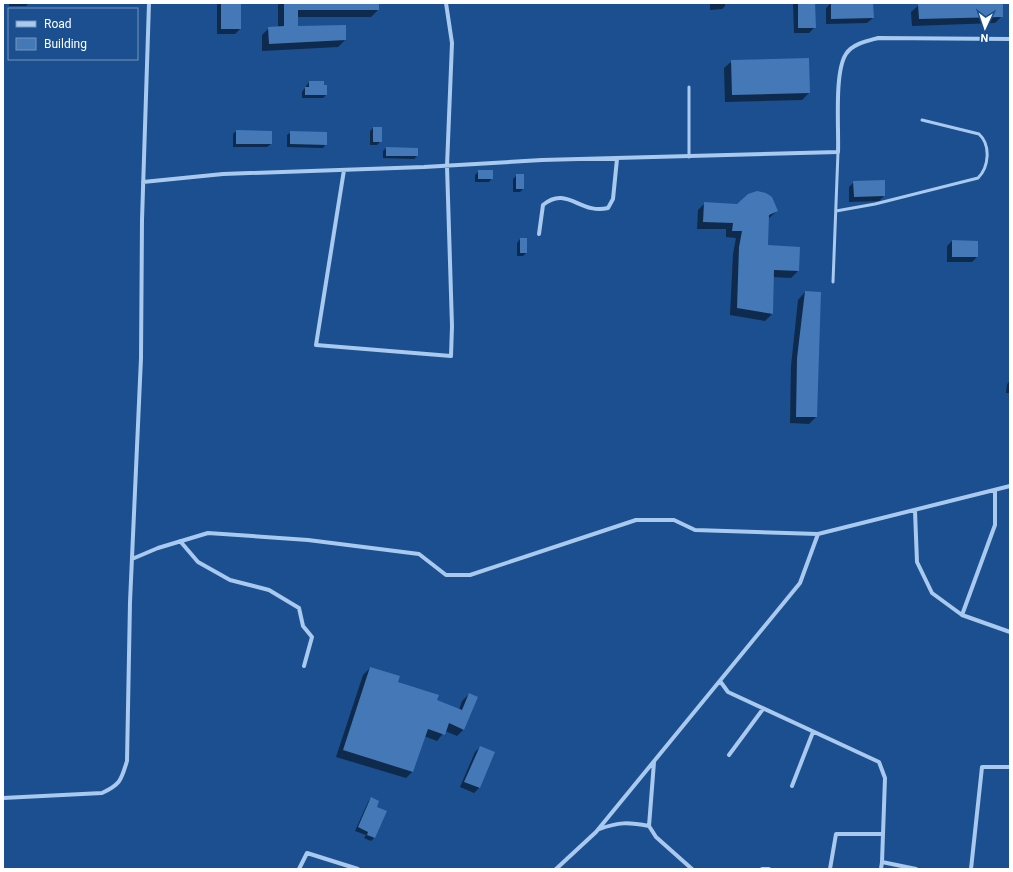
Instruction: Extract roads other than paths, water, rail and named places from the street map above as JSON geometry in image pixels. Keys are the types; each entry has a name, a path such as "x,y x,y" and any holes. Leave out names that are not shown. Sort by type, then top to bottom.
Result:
{"street":[{"path":"3,798 102,792 116,786 122,776 127,761 132,559 141,358 143,182 149,3"},
{"path":"344,170 316,345 451,356 452,326 447,166 452,43 446,3"},
{"path":"143,182 223,174 447,166 542,160 838,152 840,67 846,53 862,42 878,38 1010,39"},
{"path":"538,234 543,205 549,200 564,198 589,209 600,210 608,208 613,199 617,159"},
{"path":"132,559 158,548 208,533 308,540 419,554 446,575 470,575 636,520 674,520 695,530 818,534 996,491 1010,486"},
{"path":"962,616 995,525 996,491"},
{"path":"915,511 917,562 932,593 962,616 1010,632"},
{"path":"556,869 598,829 800,583 818,534"},
{"path":"180,541 198,562 230,580 270,590 299,608 303,626 312,637 304,666"},
{"path":"720,681 728,692 879,762 886,778 881,869"},
{"path":"728,755 763,709"},
{"path":"792,786 813,732"},
{"path":"654,762 649,826 656,837 692,869"},
{"path":"971,869 982,767 1010,767"},
{"path":"598,829 616,823 630,822 649,826"},
{"path":"830,869 836,834 883,834"},
{"path":"299,869 307,853 358,869"},
{"path":"882,862 916,869"},
{"path":"762,869 769,869"}],"lane":[{"path":"689,87 690,157"},
{"path":"836,211 875,204 978,178 984,172 987,149 985,140 979,134 922,120"},
{"path":"833,282 838,152"}]}
